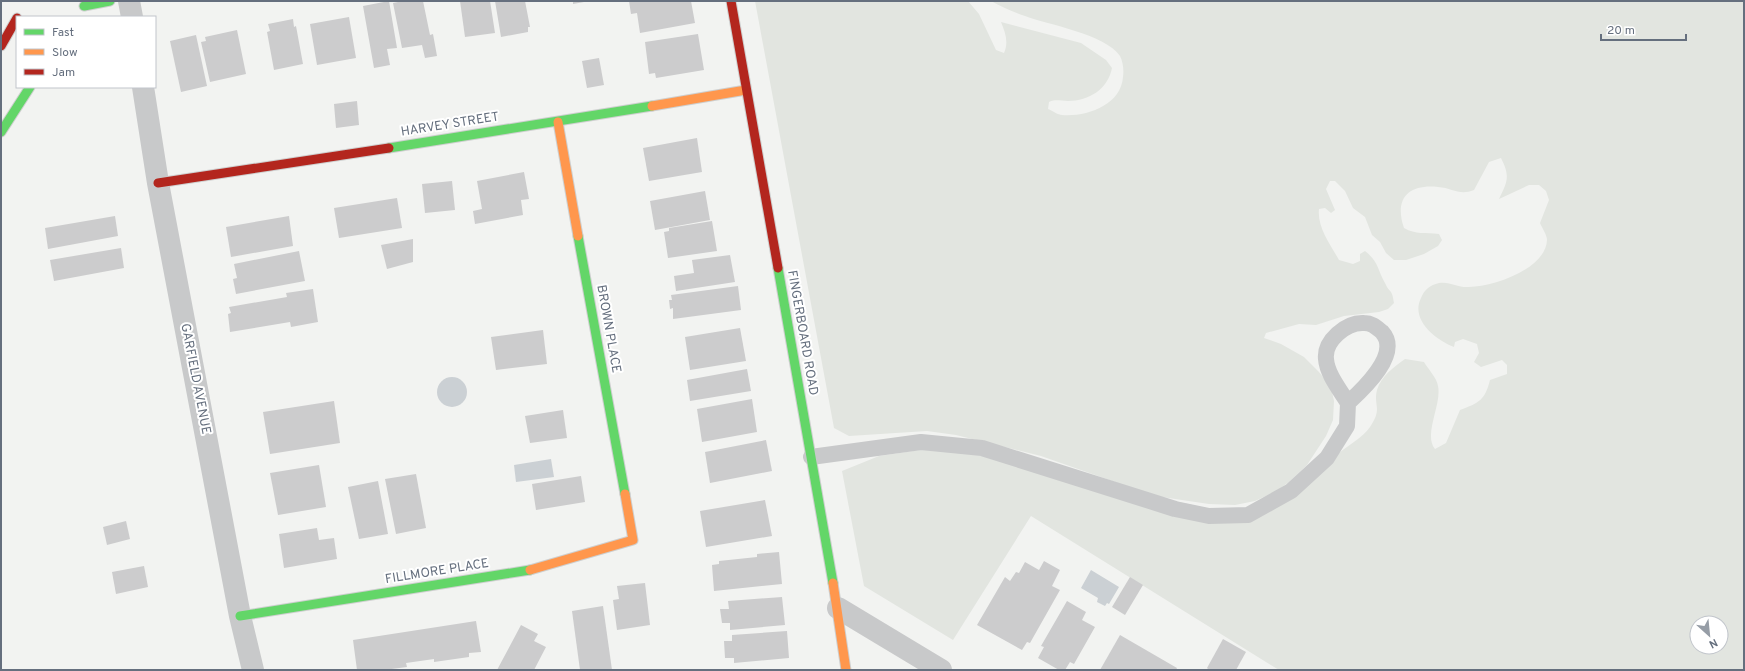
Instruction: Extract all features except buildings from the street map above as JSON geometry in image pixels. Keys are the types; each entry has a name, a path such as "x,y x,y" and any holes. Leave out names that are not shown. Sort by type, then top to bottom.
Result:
{"main road":[{"path":"84,6 110,1"},
{"name":"FINGERBOARD ROAD","path":"731,1 838,608 846,670"},
{"path":"1,46 16,19"},
{"path":"6,106 25,88"},
{"path":"1,132 29,88"},
{"name":"HARVEY STREET","path":"158,183 558,122 746,90"},
{"name":"BROWN PLACE","path":"558,122 633,540"},
{"name":"FILLMORE PLACE","path":"240,616 538,569 633,540"}],"street":[{"path":"129,1 132,16"},
{"name":"GARFIELD AVENUE","path":"143,88 158,183 240,616 253,670"},
{"path":"838,608 941,670"}],"lane":[{"path":"811,457 921,442 982,448 1174,509 1209,516 1248,515 1291,491 1327,458 1347,426 1348,403 1328,368 1325,358 1328,345 1336,335 1347,328 1362,322 1374,325 1384,335 1388,350 1380,368 1369,384 1348,403"}],"shaded area":[{"path":"755,1 968,1 979,14 996,50 1004,53 1006,45 1005,33 1001,22 1081,43 1106,60 1112,68 1110,75 1102,88 1083,99 1068,101 1056,100 1049,102 1048,109 1060,115 1072,115 1082,114 1101,107 1116,95 1121,87 1123,74 1123,63 1120,56 1113,48 1090,36 1035,19 991,1 1744,1 1744,670 1279,670 1031,516 953,640 864,586 842,471 879,456 927,449 985,456 1038,471 1256,519 1291,497 1328,462 1367,431 1376,415 1376,395 1379,385 1388,372 1405,359 1424,362 1436,380 1439,393 1432,428 1432,443 1435,449 1446,443 1460,410 1477,403 1486,392 1490,380 1507,374 1507,365 1502,360 1481,367 1474,362 1479,353 1477,344 1463,339 1455,342 1454,347 1433,334 1422,321 1419,314 1419,306 1422,295 1430,287 1439,283 1447,283 1465,287 1491,284 1504,280 1528,268 1538,260 1544,250 1547,240 1540,223 1549,200 1546,191 1539,185 1529,185 1499,199 1507,178 1506,169 1501,158 1489,162 1474,190 1469,192 1460,192 1438,187 1428,187 1411,191 1406,196 1402,201 1401,209 1401,218 1404,228 1417,232 1439,234 1442,240 1438,246 1424,254 1406,260 1394,260 1386,253 1380,242 1372,235 1365,217 1353,208 1345,191 1335,181 1330,181 1326,189 1335,210 1331,213 1325,208 1319,209 1320,222 1328,242 1339,260 1353,264 1360,261 1360,254 1365,251 1370,255 1392,293 1394,303 1388,309 1379,312 1344,316 1316,325 1299,324 1266,333 1264,338 1281,344 1304,357 1331,387 1334,401 1333,420 1326,436 1307,465 1289,482 1275,492 1255,501 1235,505 1209,504 1155,496 1041,456 956,435 927,431 849,436 834,428"},
{"path":"452,377 463,381 467,392 463,403 452,407 441,403 437,392 441,381"},
{"path":"551,459 554,477 516,482 514,465"},
{"path":"1091,570 1119,587 1109,604 1107,603 1105,606 1097,602 1098,598 1081,588"}],"traffic: fast":[{"path":"84,6 110,1"},
{"path":"1,132 29,88"},
{"path":"389,148 652,106"},
{"path":"578,236 625,494"},
{"path":"778,268 833,583"},
{"path":"240,616 530,570"}],"traffic: slow":[{"path":"652,106 746,90"},
{"path":"558,122 578,236"},
{"path":"530,570 633,540 625,494"},
{"path":"833,583 846,670"}],"traffic: jam":[{"path":"731,1 778,268"},
{"path":"1,46 16,20"},
{"path":"158,183 389,148"}]}
